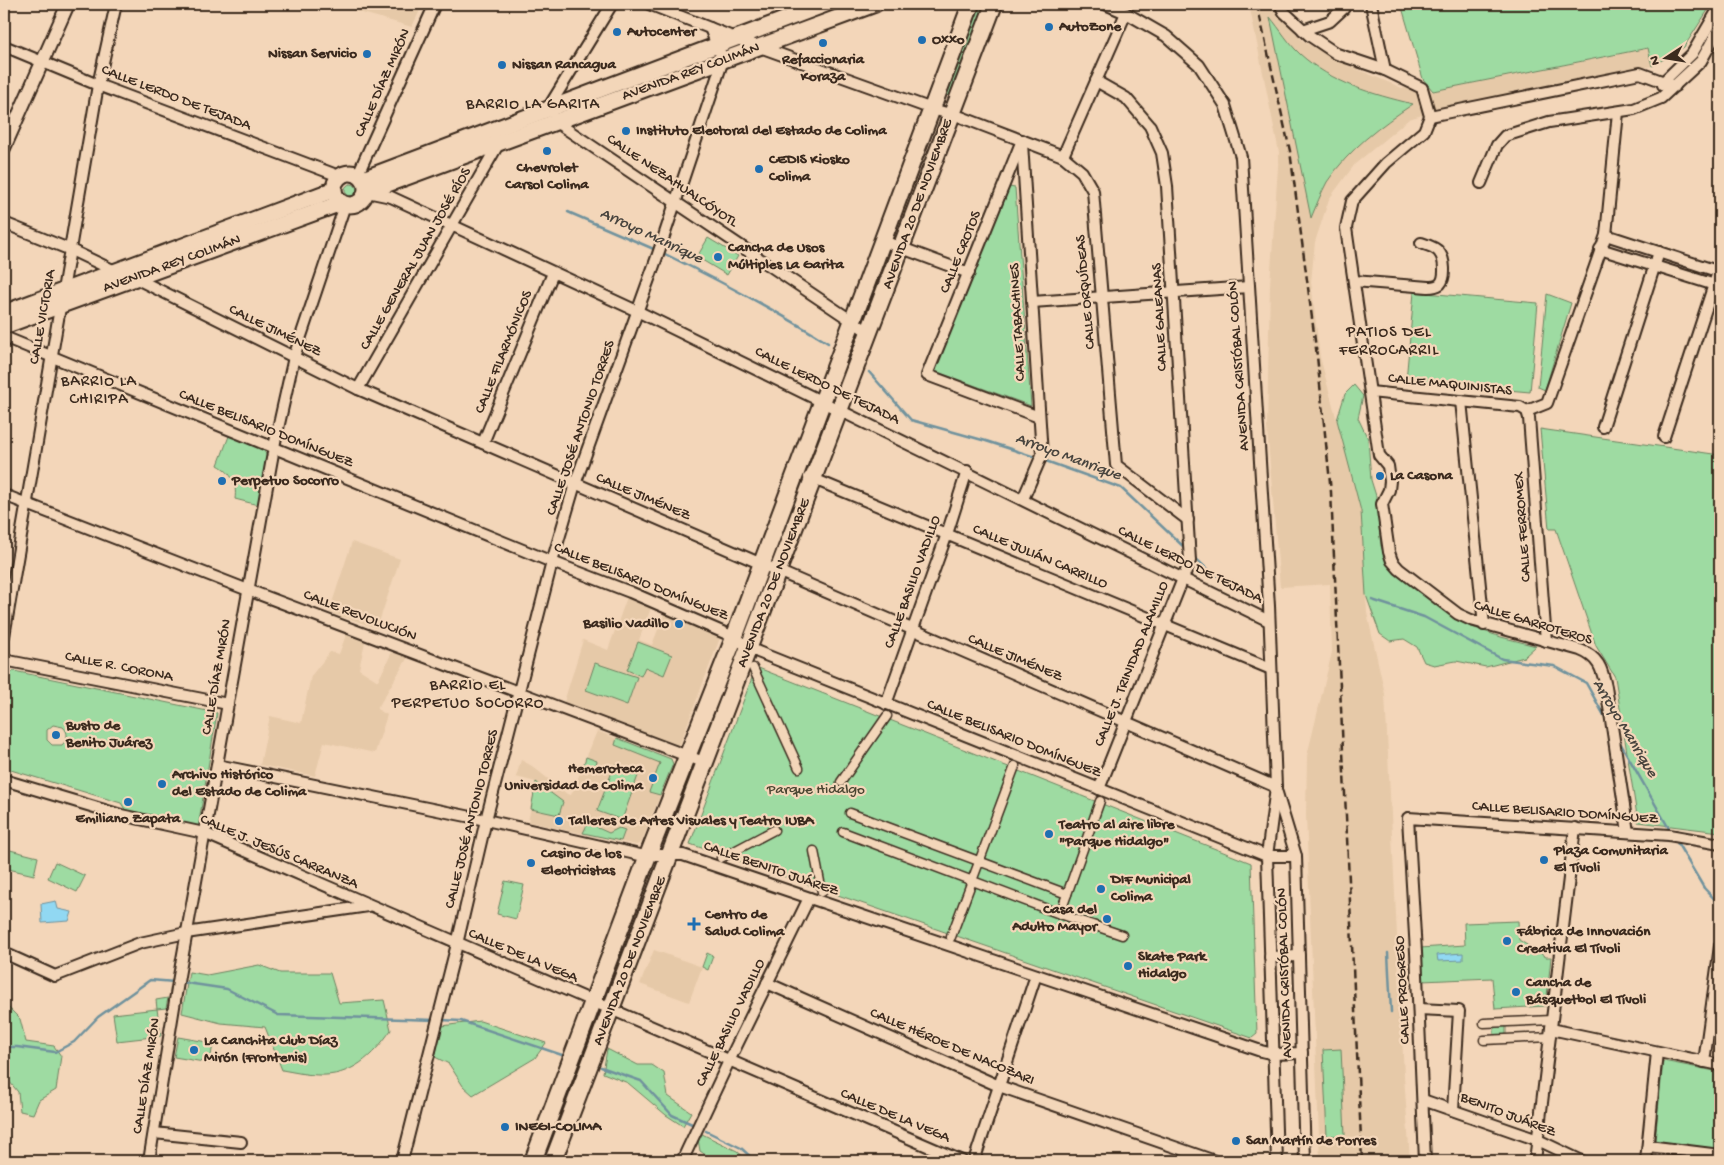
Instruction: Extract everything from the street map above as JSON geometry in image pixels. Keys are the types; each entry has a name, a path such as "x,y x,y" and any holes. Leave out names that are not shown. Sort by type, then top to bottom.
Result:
{"main road":[{"name":"AVENIDA REY COLIMÁN","path":"362,182 499,143 535,130 552,115 717,45 826,4"},
{"name":"AVENIDA REY COLIMÁN","path":"362,182 552,115 723,60 876,4"},
{"name":"AVENIDA 20 DE NOVIEMBRE","path":"532,1161 648,855 734,638 971,4"},
{"name":"AVENIDA 20 DE NOVIEMBRE","path":"553,1161 994,4"},
{"path":"348,172 362,182 362,201 358,204 340,194 348,172"},
{"name":"AVENIDA REY COLIMÁN","path":"4,326 116,271 340,194"},
{"name":"AVENIDA REY COLIMÁN","path":"4,313 135,278 340,194"}],"street":[{"path":"4,148 68,4"},
{"name":"CALLE VICTORIA","path":"4,636 98,85 116,4"},
{"name":"CALLE DÍAZ MIRÓN","path":"362,182 435,4"},
{"path":"552,115 612,4"},
{"name":"CALLE ORQUÍDEAS","path":"649,4 759,47 1022,140 1063,156 1082,172 1092,191 1116,465 1188,520"},
{"name":"AVENIDA CRISTÓBAL COLÓN","path":"1105,4 1126,13 1166,36 1199,65 1224,105 1241,157 1270,621 1276,787 1267,856 1277,1161"},
{"path":"1063,156 1126,13 1118,4"},
{"path":"1280,4 1284,12 1303,30 1337,54 1385,70 1422,88 1430,116 1424,131 1386,163 1352,201 1346,228 1370,392"},
{"path":"1303,30 1330,21 1344,8 1343,4"},
{"path":"1371,4 1385,70"},
{"path":"1661,98 1664,81 1692,54 1720,6"},
{"path":"1481,183 1496,145 1505,136 1549,122 1634,109 1661,98 1701,60 1720,27"},
{"path":"710,28 723,60"},
{"name":"CALLE LERDO DE TEJADA","path":"4,46 98,85 340,194"},
{"name":"CALLE JOSÉ ANTONIO TORRES","path":"402,1161 552,562 576,484 723,60"},
{"path":"1430,116 1640,73 1675,86"},
{"name":"CALLE GALEANAS","path":"1096,81 1126,98 1150,126 1162,153 1167,186 1188,520 1190,561 1183,579"},
{"path":"1526,411 1547,403 1606,235 1618,112"},
{"name":"CALLE NEZAHUALCÓYOTL","path":"552,115 675,202 870,333"},
{"name":"CALLE CROTOS","path":"1022,140 927,375 1039,417"},
{"name":"CALLE TABACHINES","path":"1022,140 1040,460 1023,499"},
{"name":"CALLE GENERAL JUAN JOSÉ RÍOS","path":"358,389 499,143"},
{"name":"CALLE LERDO DE TEJADA","path":"362,182 553,273 637,310 1270,621"},
{"name":"CALLE DÍAZ MIRÓN","path":"149,1161 186,933 274,448 294,357 340,194"},
{"name":"CALLE JIMÉNEZ","path":"4,223 135,278 358,389 1276,787"},
{"path":"1606,235 1719,272 1717,286 1664,437"},
{"path":"883,240 968,273"},
{"path":"1354,281 1428,287 1439,285 1444,274 1441,254 1436,249 1421,243"},
{"path":"1600,249 1717,286"},
{"path":"1603,427 1659,252"},
{"name":"CALLE FILARMÓNICOS","path":"483,443 553,273"},
{"path":"1032,302 1249,287"},
{"name":"CALLE BELISARIO DOMÍNGUEZ","path":"4,337 552,562 630,592 734,638 758,652 886,704 1267,856 1296,856"},
{"name":"CALLE MAQUINISTAS","path":"1370,392 1520,408 1526,411"},
{"name":"CALLE GARROTEROS","path":"1370,392 1379,455 1388,466 1389,490 1382,504 1392,561 1399,569 1458,614 1484,625 1580,650 1594,658 1602,672 1606,687 1628,832"},
{"path":"1460,401 1484,625"},
{"name":"CALLE FERROMEX","path":"1526,411 1529,418 1546,641"},
{"name":"CALLE BASILIO VADILLO","path":"886,704 947,534 967,471"},
{"name":"CALLE JULIÁN CARRILLO","path":"796,472 1271,669"},
{"name":"CALLE REVOLUCIÓN","path":"4,495 248,590 706,763"},
{"name":"CALLE J. TRINIDAD ALAMILLO","path":"1099,789 1183,579"},
{"name":"CALLE R. CORONA","path":"4,660 228,704"},
{"path":"753,668 799,768"},
{"path":"841,782 887,716"},
{"name":"CALLE BENITO JUÁREZ","path":"217,765 486,820 640,855 683,855 1274,1054 1302,1053"},
{"path":"951,937 1014,766"},
{"name":"CALLE J. JESÚS CARRANZA","path":"4,780 121,815 204,833 369,906"},
{"name":"AVENIDA CRISTÓBAL COLÓN","path":"1276,787 1296,856 1305,1161"},
{"path":"1060,914 1100,801"},
{"path":"850,813 1067,894"},
{"name":"CALLE BELISARIO DOMÍNGUEZ","path":"1408,818 1673,835 1720,844"},
{"name":"CALLE PROGRESO","path":"1408,818 1419,1009 1425,1161"},
{"path":"1535,1161 1575,828"},
{"path":"721,858 774,830"},
{"path":"843,832 1060,914 1122,935"},
{"path":"814,851 822,892"},
{"name":"CALLE BASILIO VADILLO","path":"682,1161 809,898"},
{"path":"4,953 56,976 140,943 186,933 369,906"},
{"name":"CALLE DE LA VEGA","path":"369,906 962,1161"},
{"path":"1704,1062 1720,946"},
{"path":"1270,957 1299,956"},
{"path":"974,1161 1036,975"},
{"name":"CALLE HÉROE DE NACOZARI","path":"767,983 999,1086 1215,1161"},
{"path":"1419,1009 1459,1011 1453,1110"},
{"path":"1551,1029 1488,1040 1487,1023 1551,1029 1720,1065"},
{"path":"1646,1161 1657,1052"},
{"name":"BENITO JUÁREZ","path":"1423,1100 1538,1140 1582,1161"},
{"path":"154,1132 241,1142"},
{"path":"1648,1146 1720,1155"}],"shaded area":[{"path":"331,4 423,4 412,27"},
{"path":"1249,4 1273,4 1303,41 1340,62 1402,88 1434,91 1649,48 1652,66 1448,107 1409,119 1355,164 1329,199 1315,242 1311,282 1320,357 1361,511 1367,613 1385,694 1410,1161 1320,1161 1306,815 1307,756 1332,652 1330,584 1280,587 1267,428 1270,285 1279,152"},
{"path":"352,542 400,559 377,628 329,612"},
{"path":"627,597 651,608 639,640 652,645 664,614 720,638 680,744 676,746 564,702 583,640 608,650"},
{"path":"346,635 365,642 359,669 378,681 392,652 408,657 377,709 387,715 375,753 324,742 315,776 260,765 270,716 301,723 311,676 330,652 339,654"},
{"path":"597,731 671,759 673,764 641,843 636,845 528,822 536,782 516,777 521,760 571,795"},
{"path":"654,950 702,967 689,1002 640,984"}],"green space":[{"path":"977,4 987,4 952,97 944,94"},
{"path":"1401,4 1712,4 1684,47 1652,66 1648,48 1433,91 1423,79"},
{"path":"1270,17 1296,50 1325,73 1353,86 1413,104 1377,130 1345,159 1327,182 1311,218"},
{"path":"351,184 357,190 351,196 345,190"},
{"path":"1009,187 1015,188 1031,406 935,371"},
{"name":"Cancha de Usos Múltiples La Garita","path":"708,238 738,256 727,275 697,257"},
{"path":"1414,292 1538,303 1530,392 1406,381"},
{"path":"1547,294 1571,303 1545,390 1538,387"},
{"path":"1354,385 1363,396 1358,418 1368,439 1371,480 1376,496 1381,546 1389,567 1415,589 1469,626 1536,646 1524,657 1486,667 1456,661 1434,665 1424,662 1417,647 1404,639 1390,641 1380,634 1366,595 1361,511 1337,420 1345,394"},
{"path":"1540,429 1720,455 1720,832 1638,822 1615,677 1596,646 1556,529 1549,529"},
{"path":"229,436 263,449 267,456 258,505 235,499 235,488 230,475 218,465"},
{"path":"638,642 672,655 664,675 645,667 641,676 627,670"},
{"path":"595,663 637,677 627,705 586,690"},
{"name":"Parque Hidalgo","path":"756,667 1251,863 1257,1034 1252,1038 690,844"},
{"path":"14,671 217,713 198,828 126,811 121,803 4,768 4,704 9,674","holes":["53,725 63,727 67,734 66,741 62,745 52,745 47,740 47,730"]},
{"path":"617,738 671,759 673,764 660,795 649,792 660,763 615,745"},
{"path":"586,757 597,761 594,771 583,767"},
{"path":"615,764 639,773 622,820 597,811"},
{"path":"536,782 563,802 559,815 531,809"},
{"path":"590,819 594,821 598,828 609,833 619,828 625,830 621,841 583,833"},
{"path":"6,849 38,857 34,875 4,868"},
{"path":"55,862 85,876 77,892 48,878"},
{"path":"505,881 524,885 516,919 497,914"},
{"path":"1518,921 1519,940 1546,957 1551,957 1546,1006 1495,1009 1492,978 1422,981 1420,948 1465,945 1464,923"},
{"path":"707,953 713,956 708,970 702,967"},
{"path":"259,965 280,973 330,973 339,1003 384,1000 391,1030 377,1048 360,1063 330,1075 314,1075 282,1070 265,1027 221,1023 182,1013 189,972 207,975"},
{"path":"168,998 166,1008 157,1009 156,1000"},
{"path":"8,1007 20,1019 26,1042 54,1046 61,1056 56,1090 39,1100 33,1114 20,1111 18,1092 9,1081 8,1030 4,1022 4,1008"},
{"path":"157,1009 161,1036 117,1041 113,1014"},
{"path":"480,1021 546,1043 535,1058 473,1095 463,1086 449,1064 435,1057 442,1026"},
{"path":"1506,1025 1506,1037 1494,1038 1494,1026"},
{"name":"La Canchita Club Díaz Mirón (Frontenis)","path":"178,1037 213,1043 210,1063 174,1057"},
{"path":"607,1049 638,1065 652,1065 664,1073 668,1096 691,1112 683,1126 666,1115 628,1083 603,1073"},
{"path":"1341,1049 1345,1135 1327,1136 1323,1050"},
{"path":"1663,1061 1720,1072 1720,1149 1655,1141"},
{"path":"700,1133 737,1151 748,1161 714,1161 700,1151 698,1139"}],"water":[{"path":"56,901 58,909 72,912 69,921 42,923 41,904"},
{"path":"1463,953 1463,960 1438,961 1437,955"}],"waterway":[{"name":"Arroyo Manrique","path":"568,212 656,250"},
{"name":"Arroyo Manrique","path":"661,252 746,295 828,343"},
{"name":"Arroyo Manrique","path":"869,372 911,420 1038,458"},
{"name":"Arroyo Manrique","path":"1043,460 1121,488 1186,549"},
{"name":"Arroyo Manrique","path":"1193,556 1209,571 1257,597 1265,598"},
{"name":"Arroyo Manrique","path":"1372,600 1424,617 1502,659 1554,666 1586,683 1606,719"},
{"name":"Arroyo Manrique","path":"1618,739 1671,832"},
{"name":"Arroyo Manrique","path":"1675,839 1704,888 1720,905"},
{"path":"1388,953 1391,1012"},
{"path":"4,1047 55,1052 74,1042 98,1017 150,980 175,982"},
{"path":"180,982 227,989 278,1015 435,1020"},
{"path":"441,1020 461,1021 562,1055"},
{"path":"601,1067 641,1081 672,1115 692,1124"},
{"path":"706,1131 741,1148 755,1161"}],"railway":[{"path":"1257,4 1290,151 1317,356 1331,492 1362,1161"}],"place":[{"name":"AutoZone","path":"1049,27"},
{"name":"Autocenter","path":"617,32"},
{"name":"Oxxo","path":"922,40"},
{"name":"Refaccionaria Koraza","path":"823,43"},
{"name":"Nissan Servicio","path":"367,54"},
{"name":"Nissan Rancagua","path":"502,65"},
{"name":"Instituto Electoral del Estado de Colima","path":"626,131"},
{"name":"Chevrolet Carsol Colima","path":"547,151"},
{"name":"CEDIS Kiosko Colima","path":"759,169"},
{"name":"Cancha de Usos Múltiples La Garita","path":"718,257"},
{"name":"La Casona","path":"1380,476"},
{"name":"Perpetuo Socorro","path":"222,481"},
{"name":"Basilio Vadillo","path":"679,624"},
{"name":"Busto de Benito Juárez","path":"56,735"},
{"name":"Hemeroteca Universidad de Colima","path":"653,778"},
{"name":"Archivo Histórico del Estado de Colima","path":"162,784"},
{"name":"Emiliano Zapata","path":"128,802"},
{"name":"Talleres de Artes Visuales y Teatro IUBA","path":"559,821"},
{"name":"Teatro al aire libre \"Parque Hidalgo\"","path":"1049,834"},
{"name":"Plaza Comunitaria El Tívoli","path":"1544,860"},
{"name":"Casino de los Electricistas","path":"531,863"},
{"name":"DIF Municipal Colima","path":"1101,889"},
{"name":"Casa del Adulto Mayor","path":"1107,919"},
{"name":"Centro de Salud Colima","path":"694,924"},
{"name":"Fábrica de Innovación Creativa El Tívoli","path":"1507,941"},
{"name":"Skate Park Hidalgo","path":"1128,966"},
{"name":"Cancha de Básquetbol El Tívoli","path":"1516,992"},
{"name":"La Canchita Club Díaz Mirón (Frontenis)","path":"194,1050"},
{"name":"INEGI-COLIMA","path":"505,1127"},
{"name":"San Martín de Porres","path":"1236,1141"}],"district":[{"name":"BARRIO LA GARITA","path":"533,105"},
{"name":"PATIOS DEL FERROCARRIL","path":"1389,342"},
{"name":"BARRIO LA CHIRIPA","path":"99,391"},
{"name":"BARRIO EL PERPETUO SOCORRO","path":"468,695"}]}
